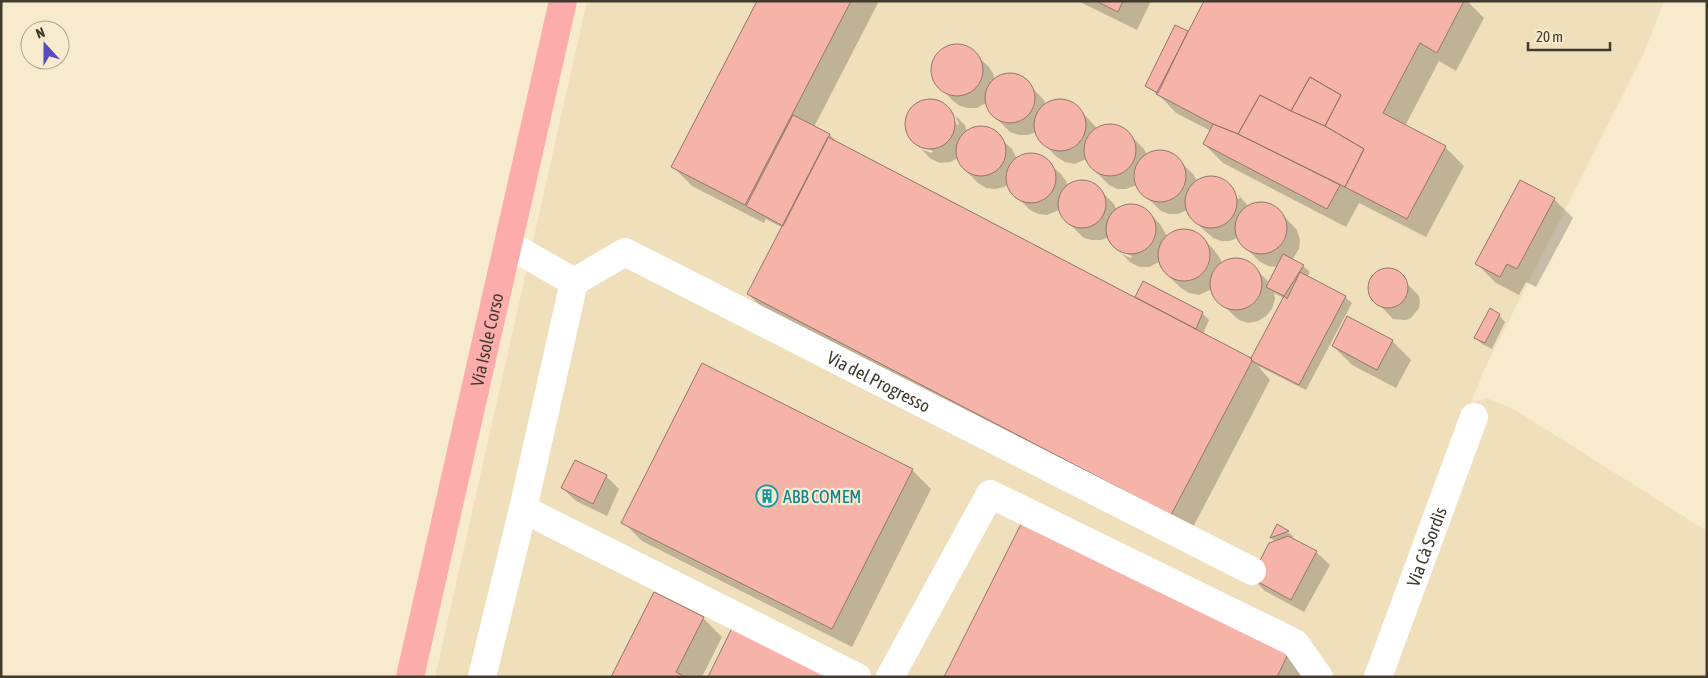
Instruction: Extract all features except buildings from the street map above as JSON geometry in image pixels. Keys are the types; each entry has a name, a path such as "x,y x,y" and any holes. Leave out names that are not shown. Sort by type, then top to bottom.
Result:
{"main road":[{"name":"Via Isole Corso","path":"410,677 563,1"}],"street":[{"path":"482,677 523,510 574,282 508,244"},
{"name":"Via del Progresso","path":"574,282 625,252 1252,571"},
{"name":"Via Cà Sordìs","path":"1378,677 1474,416"},
{"path":"890,677 990,494 1296,643 1319,677"},
{"path":"523,510 857,677"}],"shaded area":[{"path":"587,1 1664,1 1644,53 1483,372 1471,403 1486,398 1512,408 1707,531 1707,677 435,677"}],"place":[{"name":"ABB COMEM","path":"767,496"}]}
